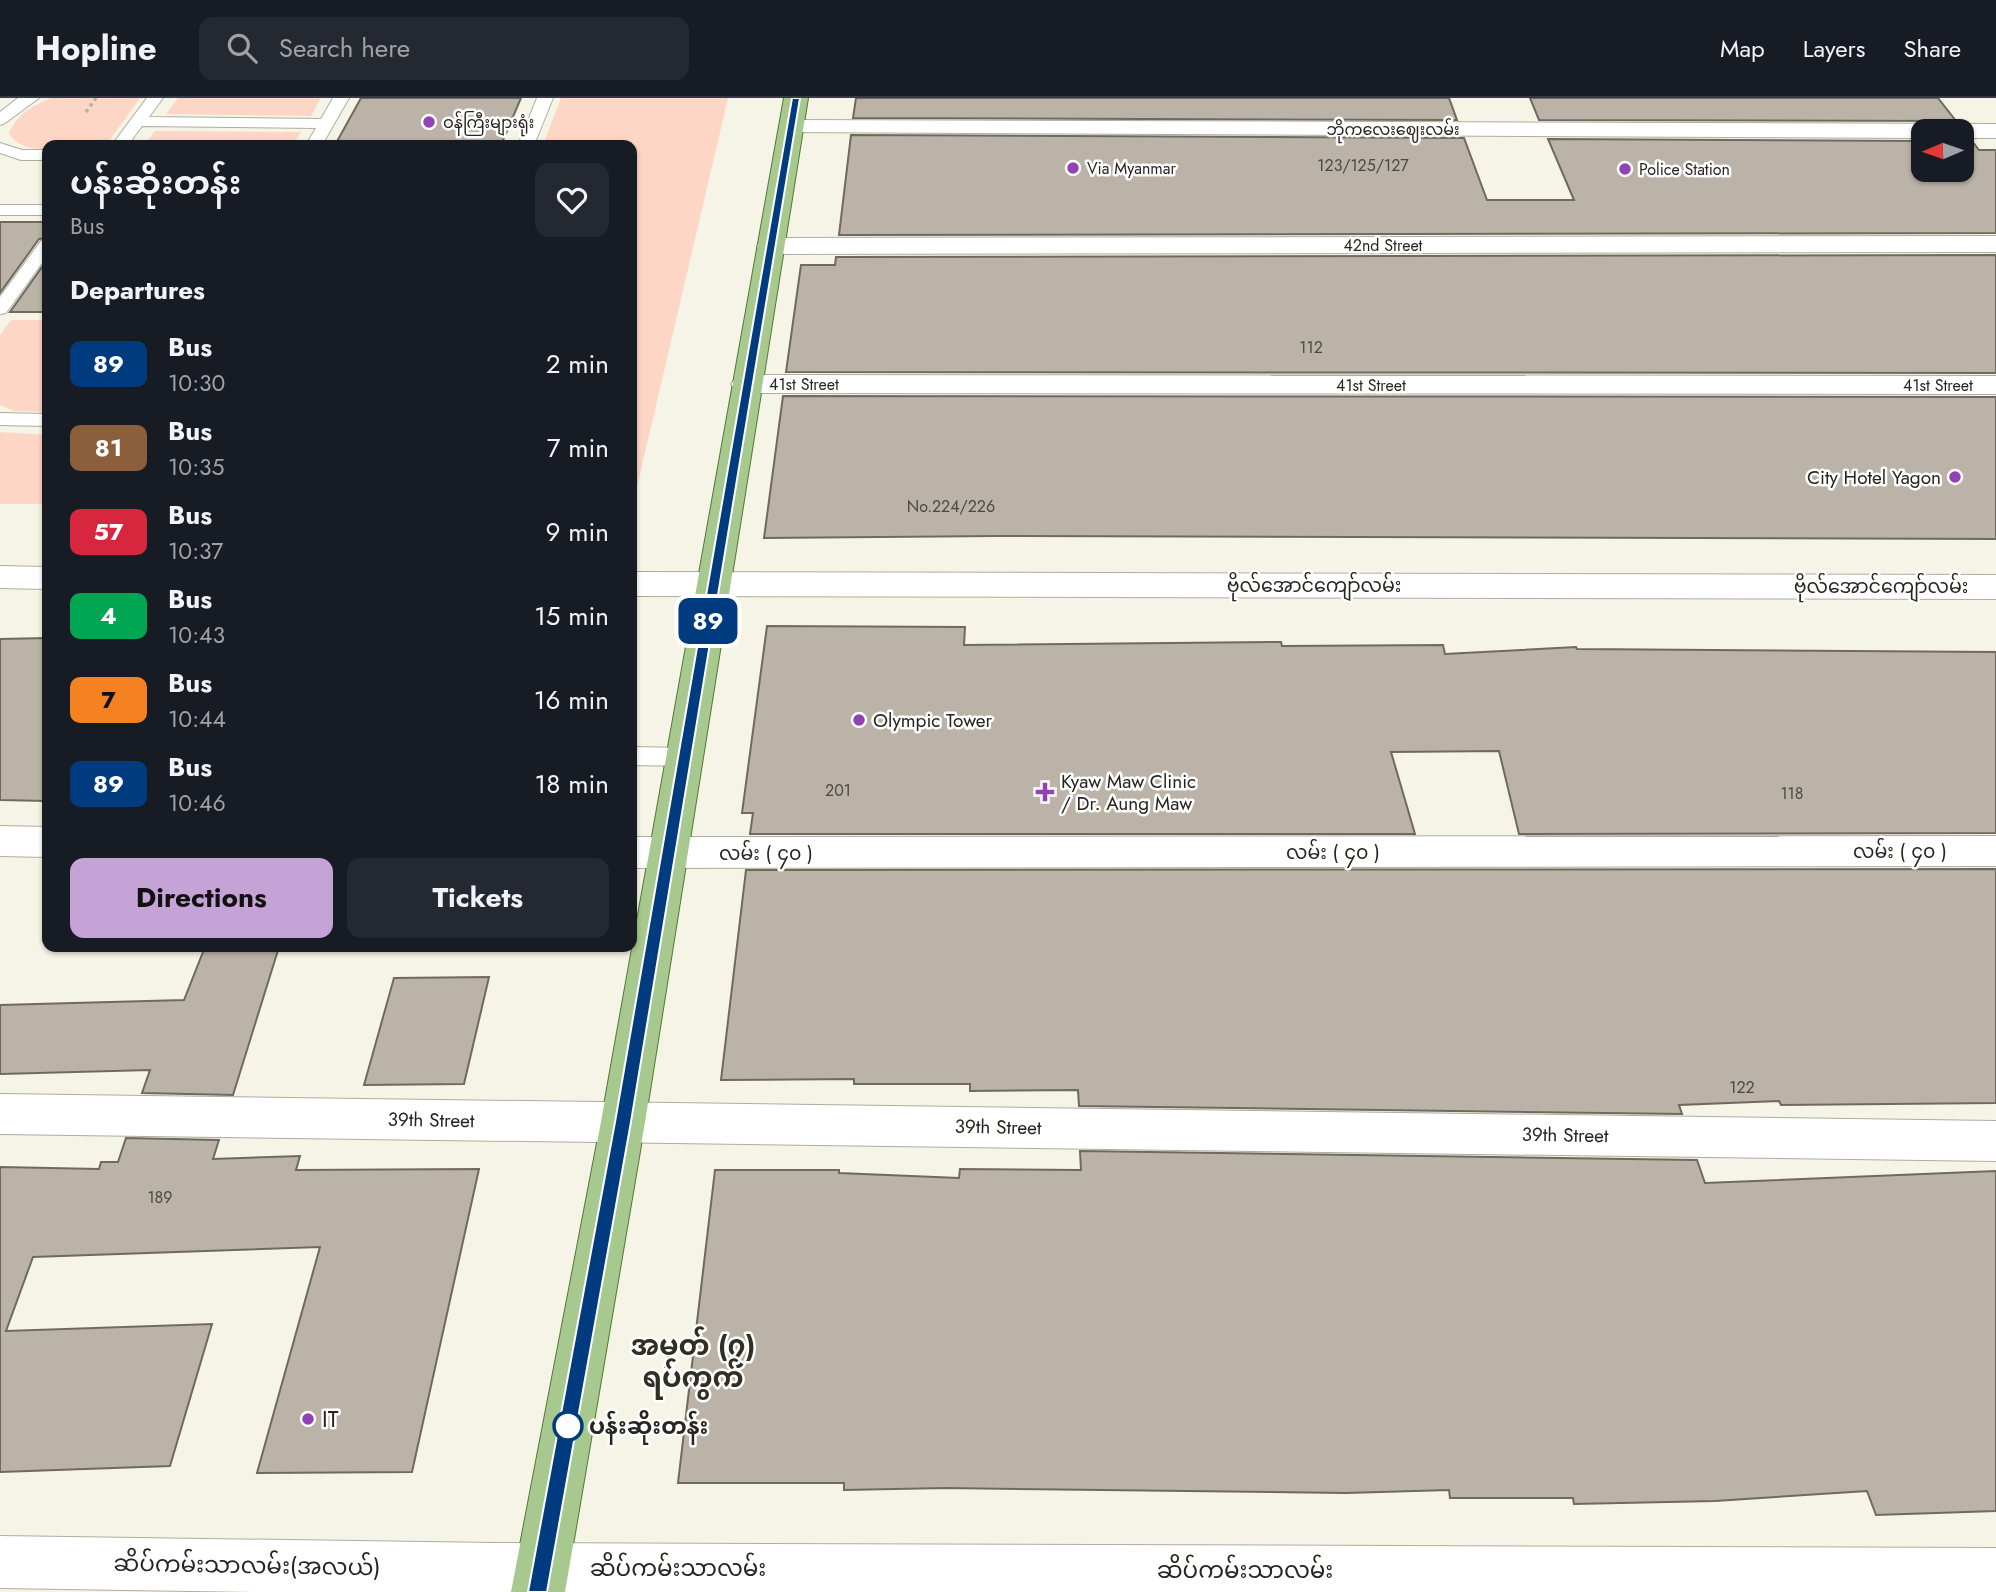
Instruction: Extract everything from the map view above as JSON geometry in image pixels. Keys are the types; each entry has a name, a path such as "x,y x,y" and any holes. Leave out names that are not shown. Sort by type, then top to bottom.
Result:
{"main road":[{"path":"637,951 645,853 684,757 796,98"},
{"path":"525,1576 623,1122 637,952"}],"street":[{"name":"ဘိုကလေးဈေးလမ်း","path":"791,127 1996,131"},
{"name":"42nd Street","path":"770,246 1996,244"},
{"name":"41st Street","path":"746,384 1996,385"},
{"path":"0,577 42,578"},
{"name":"ဗိုလ်အောင်ကျော်လမ်း","path":"637,584 1996,587"},
{"path":"0,841 42,842"},
{"name":"လမ်း ( ၄၀ )","path":"645,853 1996,851"},
{"name":"39th Street","path":"0,1114 1996,1141"},
{"name":"ဆိပ်ကမ်းသာလမ်း(အလယ်)","path":"0,1562 525,1576"},
{"name":"ဆိပ်ကမ်းသာလမ်း","path":"525,1576 1996,1574"}],"lane":[{"path":"0,120 20,102 31,98"},
{"path":"124,140 155,98"},
{"path":"317,140 341,98"},
{"path":"528,140 545,98"},
{"path":"137,121 326,124"},
{"path":"0,148 21,155 42,155"},
{"path":"0,210 42,210"},
{"path":"0,309 42,252"},
{"path":"0,419 42,420"},
{"path":"637,756 684,757"}],"path":[{"path":"86,112 96,98"}],"shaded area":[{"path":"51,98 140,98 110,140 42,140 42,149 30,148 17,142 9,134 16,121 31,108"},
{"path":"178,98 321,98 311,116 166,114"},
{"path":"561,98 728,98 637,487 637,140 545,140"},
{"path":"155,131 301,132 296,140 149,140"},
{"path":"11,320 42,320 42,412 14,411 0,405 0,335"},
{"path":"0,432 42,435 42,504 0,504"}],"building":[{"name":"ဝန်ကြီးများရုံး","path":"361,98 521,98 503,140 338,140"},
{"path":"856,98 1449,98 1457,120 853,118"},
{"path":"1530,98 1938,98 1954,119 1911,121 1539,120"},
{"path":"851,135 1464,138 1487,200 1574,200 1548,139 1911,141 1911,182 1974,182 1974,144 1979,150 1996,150 1996,233 839,235"},
{"path":"0,222 42,222 42,239 39,239 0,293"},
{"path":"1996,255 1996,373 786,372 801,265 835,265 836,257"},
{"path":"42,267 42,312 10,312"},
{"path":"783,396 1996,397 1996,539 997,536 764,538"},
{"path":"767,626 965,627 964,645 1281,642 1282,646 1443,645 1445,654 1576,647 1996,652 1996,833 1519,834 1499,751 1391,752 1415,834 750,834 753,813 742,813"},
{"path":"42,638 42,801 0,800 0,639"},
{"path":"1996,869 1996,1103 1781,1105 1779,1101 1679,1105 1682,1114 1079,1106 1078,1090 970,1091 970,1084 854,1084 854,1079 721,1080 746,870"},
{"path":"203,952 277,952 233,1095 142,1093 150,1070 0,1074 0,1005 184,1000"},
{"path":"489,977 464,1084 364,1085 394,978"},
{"path":"126,1138 219,1140 213,1159 300,1156 296,1170 479,1169 412,1472 257,1473 320,1247 33,1257 6,1331 212,1324 170,1466 0,1472 0,1167 99,1169 101,1162 118,1162"},
{"path":"1080,1151 1697,1160 1705,1183 1996,1171 1996,1511 1876,1515 1867,1491 1715,1501 1574,1504 1573,1498 1450,1498 1449,1490 1346,1493 945,1488 844,1490 844,1483 678,1483 715,1170 839,1170 839,1173 959,1178 960,1169 1081,1170"}],"bus line":[{"name":"89","path":"538,1592 623,1122 796,98"}],"place":[{"name":"ဝန်ကြီးများရုံး","path":"429,122"},
{"name":"Via Myanmar","path":"1073,168"},
{"name":"Police Station","path":"1625,169"},
{"name":"City Hotel Yagon","path":"1955,477"},
{"name":"Olympic Tower","path":"859,720"},
{"name":"Kyaw Maw Clinic / Dr. Aung Maw","path":"1045,792"},
{"name":"IT","path":"308,1419"},
{"name":"ပန်းဆိုးတန်း","path":"568,1426"}],"district":[{"name":"အမှတ် (၇) ရပ်ကွက်","path":"693,1361"}]}
